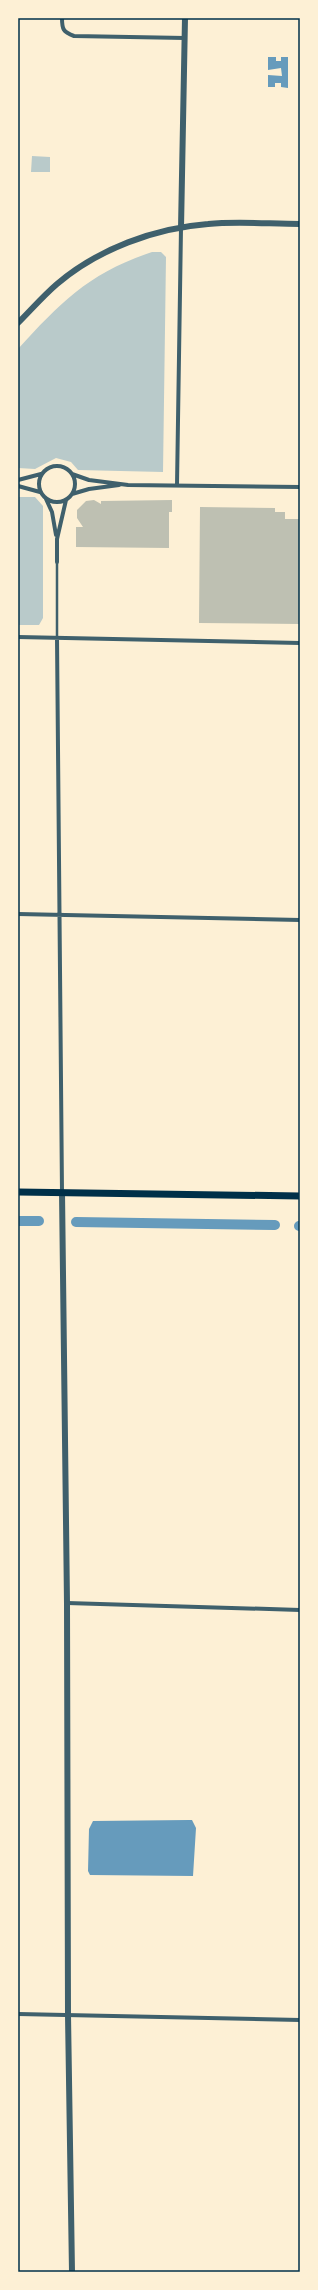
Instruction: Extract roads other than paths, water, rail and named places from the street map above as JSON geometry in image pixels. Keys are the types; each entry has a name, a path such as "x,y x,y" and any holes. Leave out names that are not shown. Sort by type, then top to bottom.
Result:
{"main road":[{"path":"18,1192 300,1196"}],"street":[{"path":"62,18 62,28 66,33 74,36 185,38"},
{"path":"177,485 185,18"},
{"path":"18,323 58,283 89,262 126,243 181,228 209,224 300,224"},
{"path":"57,562 57,539 52,512 46,499 40,492 38,482 42,474 50,467 59,466 66,468 72,474 89,480 128,484 300,487"},
{"path":"18,480 42,474"},
{"path":"57,539 66,500 72,494 75,484 72,474"},
{"path":"72,494 89,489 128,484"},
{"path":"18,486 40,492"},
{"path":"46,499 56,502 66,500"},
{"path":"18,637 300,643"},
{"path":"57,638 67,1603 68,2015 72,2272"},
{"path":"18,914 300,920"},
{"path":"67,1603 300,1610"},
{"path":"18,2014 300,2020"}],"lane":[{"path":"57,562 57,638"}],"water":[{"path":"268,57 276,57 276,61 281,61 281,57 288,57 288,88 281,87 281,83 275,83 275,87 268,87 268,75 282,76 281,68 268,70"},
{"path":"192,1820 196,1828 193,1876 90,1875 88,1871 89,1829 93,1821"}],"waterway":[{"path":"18,1221 39,1221"},
{"path":"76,1222 275,1225"}]}
